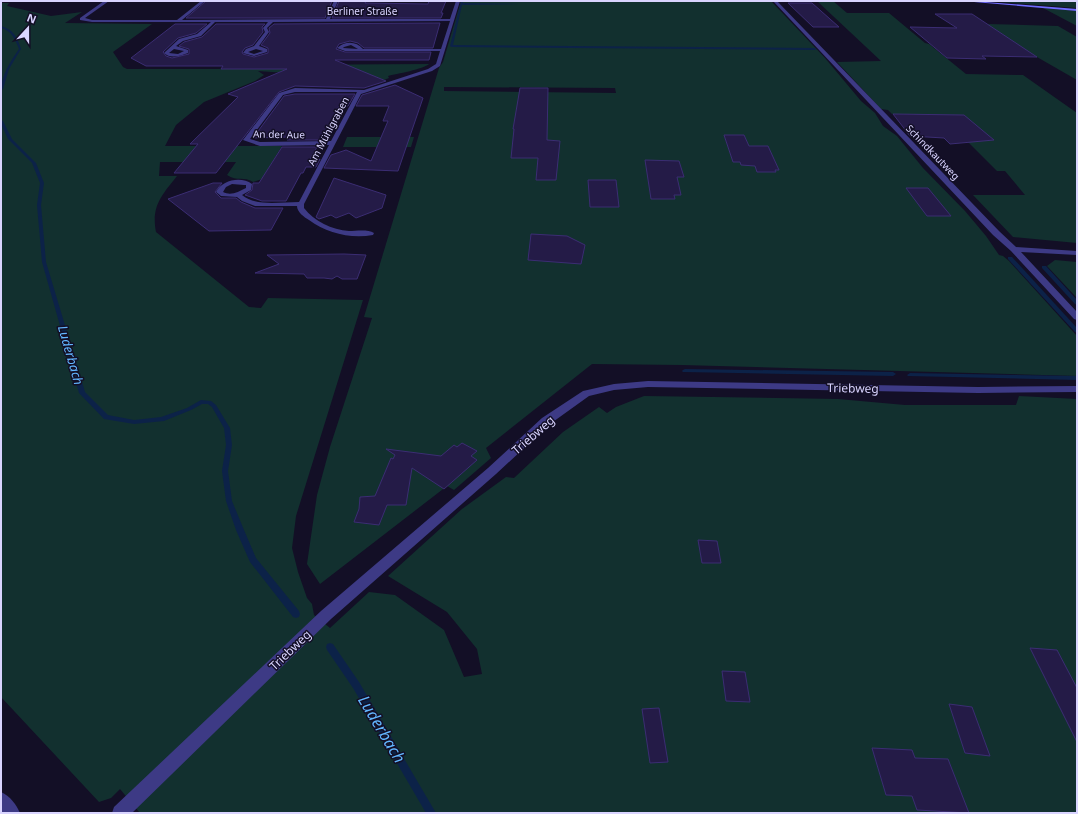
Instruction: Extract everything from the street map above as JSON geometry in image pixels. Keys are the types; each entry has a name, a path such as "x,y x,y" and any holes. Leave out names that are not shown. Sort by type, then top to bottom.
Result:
{"street":[{"name":"Berliner Straße","path":"107,1 82,17 82,20 452,20"},
{"path":"178,21 203,1"},
{"path":"328,20 336,1"},
{"name":"Am Mühlgraben","path":"301,204 358,95 362,91 434,68 438,65 458,1"},
{"name":"Schindkautweg","path":"775,1 996,234 1014,249 1077,317"},
{"path":"974,1 1077,10"},
{"path":"256,47 267,32 265,28 272,20"},
{"path":"173,47 182,40 199,35 214,21"},
{"path":"362,50 443,50"},
{"name":"An der Aue","path":"333,143 260,144 246,140 281,94 295,90 362,91"},
{"path":"238,195 244,200 255,204 301,204 300,208 305,213 330,230 348,233 370,233"},
{"path":"1014,249 1077,253"},
{"name":"Triebweg","path":"120,813 332,610 492,471 546,421 586,393 614,387 648,384 978,390 1077,389"},
{"path":"1,800 12,813"}],"green space":[{"path":"461,1 771,1 825,58 861,101 875,113 883,126 897,136 923,168 965,211 986,236 999,255 1003,256 1009,261 1077,336 1077,376 682,365 592,364 486,448 491,458 454,490 447,486 320,584 307,564 317,495 330,447 372,318 364,317 439,68 443,62","holes":["444,87 615,88 616,93 444,91"]},
{"path":"817,1 833,1 847,13 889,13 966,74 1023,75 1077,113 1077,243 1013,237 973,195 1025,195 1005,171 997,171 961,135 913,114 892,114 888,110 881,109 837,62 881,61"},
{"path":"986,1 1077,1 1077,8"},
{"path":"1,3 9,3 7,6 51,16 82,12 65,23 152,24 113,52 123,67 127,69 245,69 259,65 429,64 388,76 389,78 384,80 373,76 258,71 264,75 255,81 204,102 176,125 165,146 282,146 262,179 253,182 247,179 234,178 227,175 236,162 160,162 159,176 177,176 162,195 156,208 156,232 249,307 261,308 268,298 363,300 296,516 292,548 298,572 307,598 312,604 314,615 330,628 369,592 395,595 444,630 464,677 482,674 477,649 447,612 388,576 462,509 506,477 514,478 563,432 599,407 607,413 616,407 644,396 838,399 905,405 1016,405 1019,396 1077,399 1077,813 140,813 120,789 111,798 99,802 1,697"},
{"path":"1043,8 1077,11 1077,26"},
{"path":"987,24 1058,26 1077,37 1077,80 1023,49"},
{"path":"347,137 414,137 411,147 343,147"},
{"path":"1055,260 1077,262 1077,298 1047,266"}],"building":[{"path":"206,1 332,1 325,18 186,18"},
{"path":"339,1 428,4 429,1 446,1 441,13 443,13 441,18 332,18"},
{"path":"788,3 812,3 839,27 813,27"},
{"path":"935,14 972,14 1037,57 982,56 986,59 947,58 910,27 957,28"},
{"path":"440,23 433,48 364,48 358,43 350,41 339,44 336,49 345,52 431,52 429,60 335,60 386,81 364,88 295,86 279,92 216,173 174,173 198,144 190,144 238,97 228,94 287,69 221,69 223,66 146,66 131,58 175,24 207,24 196,33 178,38 163,52 166,56 172,58 189,54 189,49 179,46 184,42 202,37 216,24 265,24 262,27 263,32 253,45 245,48 242,52 243,54 254,57 268,53 268,48 261,45 270,33 269,28 274,24"},
{"path":"395,85 423,98 398,171 324,168 331,155 346,150 371,161 388,121 383,121 389,106 356,106 362,95"},
{"path":"520,88 548,88 547,140 560,141 556,180 536,180 538,158 511,158 513,129"},
{"path":"295,94 355,94 348,106 339,106 321,140 287,140 289,137 253,138 284,96"},
{"path":"893,114 964,115 994,140 950,144 944,138 910,136"},
{"path":"724,135 744,135 749,146 768,146 779,170 775,170 776,172 757,172 755,166 741,165 740,162 733,162"},
{"path":"282,147 317,147 308,163 320,159 316,167 306,167 303,173 301,173 286,201 262,201 245,195 252,190 253,183 259,183"},
{"path":"645,160 679,161 684,177 677,177 681,195 674,195 675,199 651,199"},
{"path":"334,178 386,195 382,208 356,218 349,213 336,218 331,215 319,219 316,217"},
{"path":"588,180 616,180 619,207 590,207"},
{"path":"213,183 222,183 215,192 221,198 236,198 241,202 255,208 283,208 271,230 209,231 168,199"},
{"path":"906,188 928,188 951,216 927,216"},
{"path":"531,234 567,236 585,245 581,264 528,260"},
{"path":"267,255 366,255 357,279 342,279 337,276 332,279 307,278 304,274 255,273 279,264"},
{"path":"462,443 477,451 471,456 477,460 444,489 412,468 406,505 387,505 379,525 354,522 359,509 360,497 375,496 391,458 393,459 395,455 386,449 441,456 454,445 457,447"},
{"path":"698,540 717,541 721,563 702,563"},
{"path":"1030,648 1057,650 1077,688 1077,742"},
{"path":"722,671 745,672 750,702 726,701"},
{"path":"949,704 972,707 990,756 965,753"},
{"path":"659,708 668,762 650,763 642,709"},
{"path":"872,748 912,750 915,758 948,759 969,813 917,810 912,796 886,795"}],"waterway":[{"path":"462,1 451,46 815,49"},
{"path":"517,1 546,1"},
{"path":"462,4 518,4"},
{"name":"Luderbach","path":"1,27 12,32 20,49 8,69 1,89"},
{"name":"Luderbach","path":"1,121 10,139 34,163 42,183 39,205 44,262 82,393 106,417 134,422 162,419 189,409 201,402 209,402 214,406 227,428 229,445 225,471 229,501 240,530 253,560 296,614"},
{"path":"1010,258 1077,331"},
{"path":"1044,267 1077,303"},
{"path":"685,371 893,374"},
{"path":"910,375 1077,378"},
{"name":"Luderbach","path":"330,647 356,685 431,813"}]}
